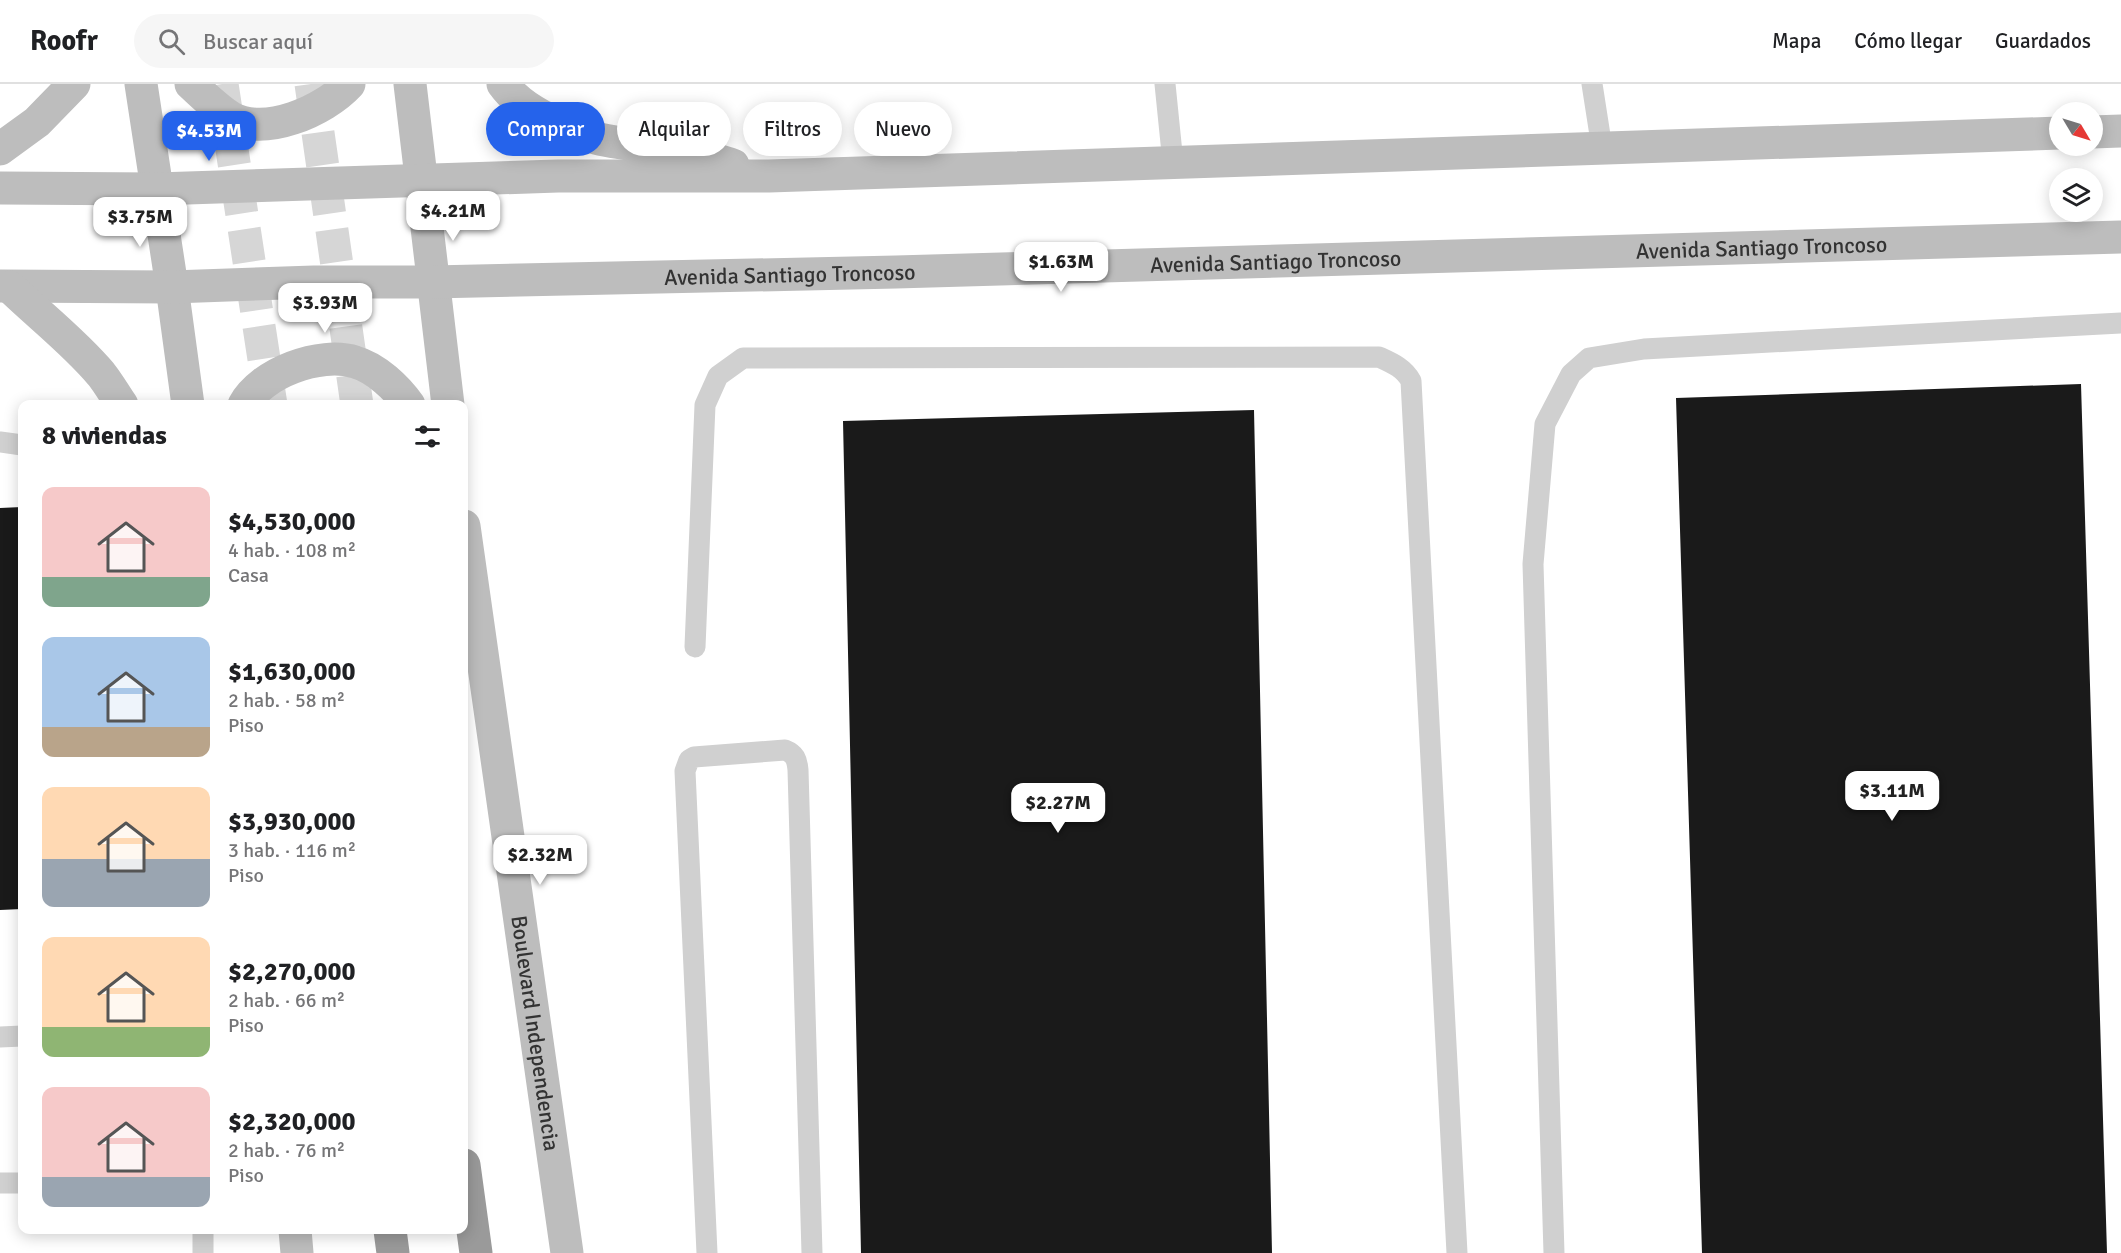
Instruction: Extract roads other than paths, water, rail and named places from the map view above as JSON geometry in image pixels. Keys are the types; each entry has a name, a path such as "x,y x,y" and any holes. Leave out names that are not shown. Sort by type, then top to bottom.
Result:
{"highway":[{"path":"468,1194 476,1253"},
{"path":"391,1234 393,1253"}],"main road":[{"path":"0,149 37,122 74,84"},
{"path":"141,84 187,400"},
{"path":"191,84 232,118 256,123 293,120 324,105 348,84"},
{"path":"410,84 447,400"},
{"path":"503,84 508,92 530,109 564,129 608,143 691,153 770,176"},
{"path":"2103,132 2121,132"},
{"path":"0,188 157,189 558,176 770,176 2049,134"},
{"name":"Avenida Santiago Troncoso","path":"5,287 172,287 314,282 432,282 931,271 2121,237"},
{"path":"5,287 71,342 101,375 118,400"},
{"path":"248,400 261,385 291,367 323,359 362,365 377,373 406,400"},
{"name":"Boulevard Independencia","path":"468,554 567,1253"},
{"path":"295,1234 297,1253"}],"lane":[{"path":"1165,84 1173,163"},
{"path":"1592,84 1602,148"},
{"path":"1554,1253 1533,564 1545,424 1571,374 1589,358 1644,349 2121,323"},
{"path":"695,647 705,405 718,376 743,358 1379,357 1395,364 1407,374 1411,381 1457,1253"},
{"path":"0,442 18,444"},
{"path":"707,1253 685,771 689,760 694,757 785,750 796,757 798,770 812,1253"},
{"path":"0,1037 18,1036"},
{"path":"0,1184 18,1183"},
{"path":"202,1234 203,1253"}],"tunnel":[{"path":"222,84 270,400"},
{"path":"311,84 356,400"}]}
